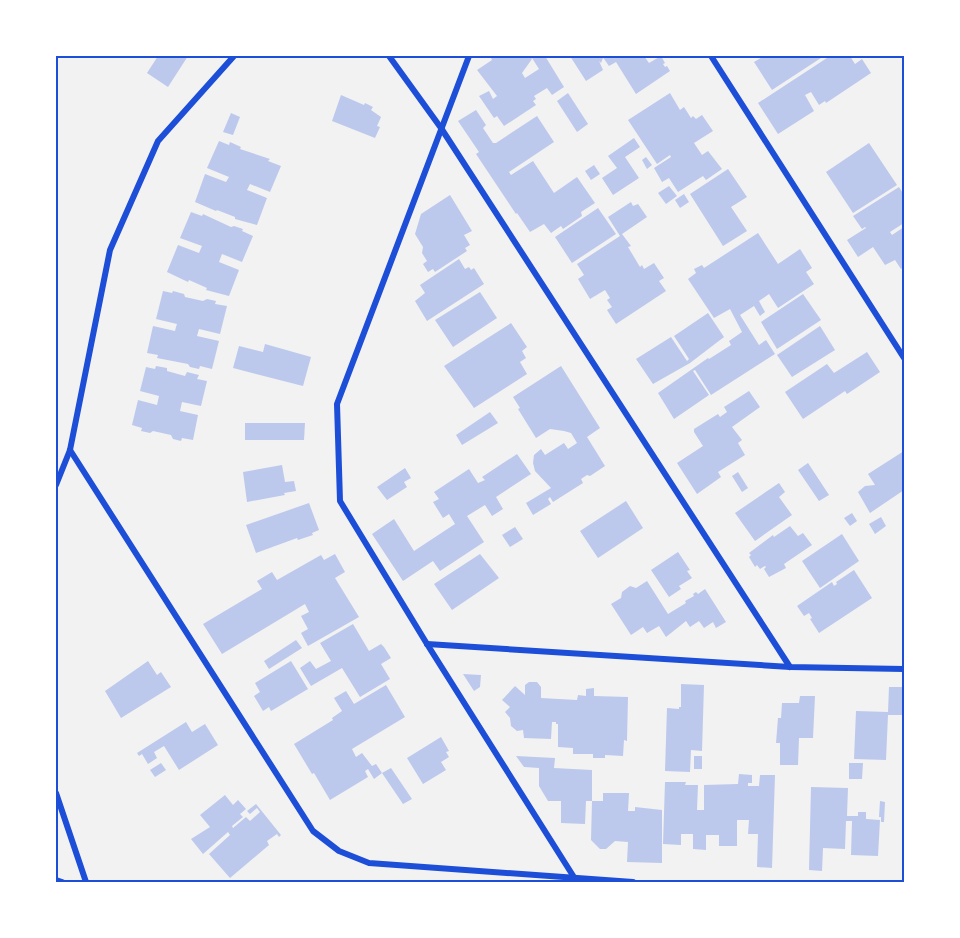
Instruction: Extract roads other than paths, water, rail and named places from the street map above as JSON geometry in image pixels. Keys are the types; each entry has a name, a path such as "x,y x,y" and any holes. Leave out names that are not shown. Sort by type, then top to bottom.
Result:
{"street":[{"path":"56,485 70,450 110,250 158,141 234,56"},
{"path":"389,56 441,128 790,667"},
{"path":"469,56 337,404 340,501 427,644 577,881"},
{"path":"711,56 904,358"},
{"path":"70,450 313,831 339,851 369,863 577,881 633,882"},
{"path":"427,644 790,667 904,669"},
{"path":"56,793 86,882"},
{"path":"56,880 62,882"}]}
